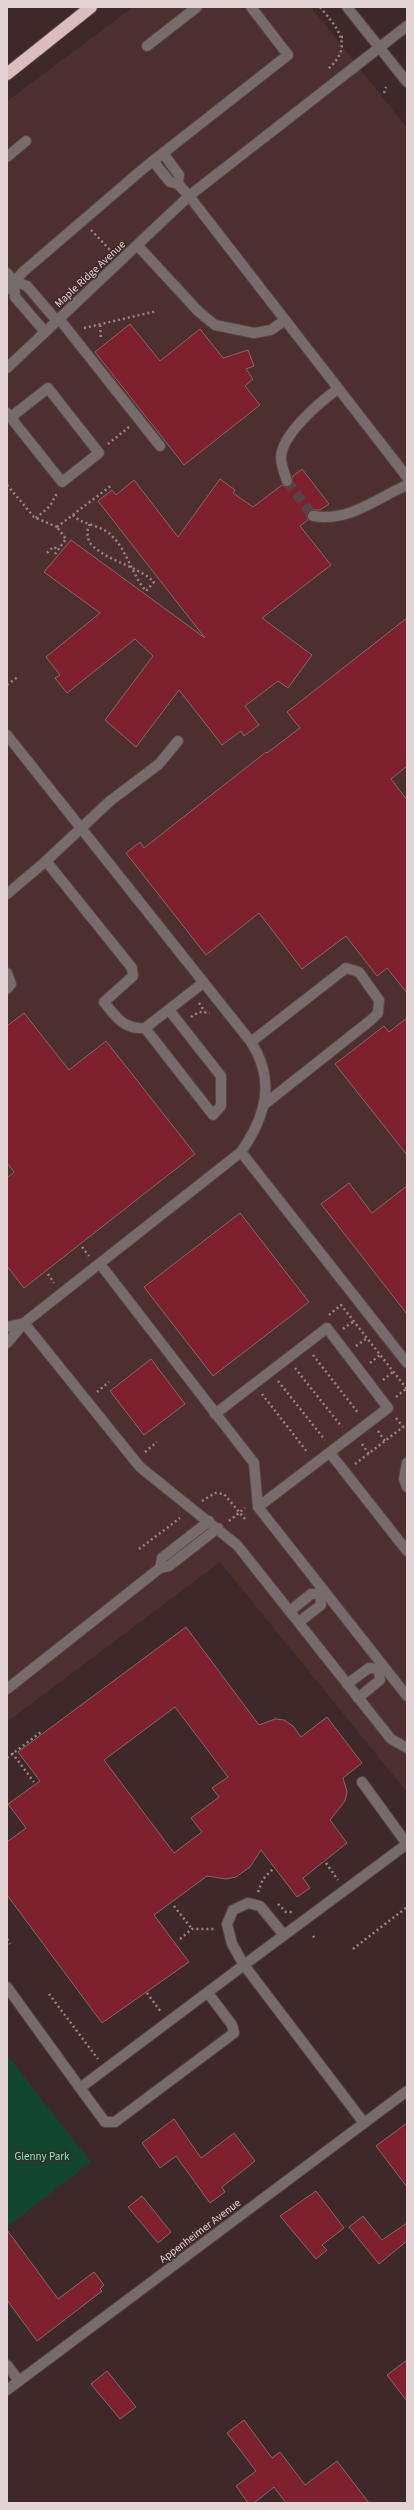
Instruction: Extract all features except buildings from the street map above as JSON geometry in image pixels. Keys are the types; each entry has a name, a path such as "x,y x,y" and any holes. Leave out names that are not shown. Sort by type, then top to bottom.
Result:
{"highway":[{"path":"7,74 91,7"}],"street":[{"path":"147,46 197,7"},
{"path":"10,285 153,161 288,55 250,7"},
{"path":"348,7 407,82"},
{"path":"380,48 407,26"},
{"name":"Maple Ridge Avenue","path":"7,368 138,246 189,196 380,48"},
{"path":"7,157 26,141"},
{"path":"163,153 179,175 178,184"},
{"path":"153,161 170,182 178,184 189,196 407,477"},
{"path":"138,246 198,311 215,325 254,334 271,330 285,320"},
{"path":"7,273 15,297 45,332"},
{"path":"10,285 27,286 59,320 160,446"},
{"path":"48,388 99,453 62,482 9,415 48,388"},
{"path":"286,481 281,456 284,447 301,422 338,388"},
{"path":"313,516 324,518 352,514 407,485"},
{"path":"7,735 251,1042 262,1062 266,1103"},
{"path":"7,894 46,861 80,827 110,801 159,764 178,741"},
{"path":"46,861 132,968 133,976 104,1002 124,1024 133,1028 145,1028 203,983"},
{"path":"7,1343 24,1323 241,1152 256,1126 266,1103 371,1020 378,1013 379,1000 359,972 346,968 251,1042"},
{"path":"7,972 11,984 7,989"},
{"path":"145,1028 213,1115 221,1106 220,1076 169,1010"},
{"path":"241,1152 407,1363"},
{"path":"100,1264 254,1463 258,1508 381,1668 407,1696"},
{"path":"7,1327 24,1323"},
{"path":"24,1323 140,1468 218,1528 237,1545 300,1622 391,1739 407,1748"},
{"path":"215,1414 326,1328 388,1408 258,1508"},
{"path":"330,1453 407,1551"},
{"path":"407,1463 404,1479 407,1487"},
{"path":"160,1568 162,1558 209,1521"},
{"path":"7,1689 160,1568 169,1566 218,1528"},
{"path":"290,1611 312,1594 322,1593"},
{"path":"300,1622 321,1605 322,1593"},
{"path":"347,1684 369,1668 381,1668"},
{"path":"358,1698 380,1680 381,1668"},
{"path":"80,2088 407,1844 362,1782"},
{"path":"284,1935 260,1906 248,1903 233,1910 227,1924 232,1944 244,1965 364,2123"},
{"path":"7,1987 105,2122 109,2123 114,2122 234,2033 232,2025 208,1993"},
{"name":"Appenheimer Avenue","path":"7,2390 407,2091"},
{"path":"7,2365 19,2381"}],"path":[{"path":"320,7 339,30 342,42 338,54 324,72"},
{"path":"341,37 346,37"},
{"path":"384,93 386,87"},
{"path":"89,228 111,251"},
{"path":"81,328 157,311"},
{"path":"100,324 101,340"},
{"path":"106,446 132,425"},
{"path":"7,485 26,510 36,518 57,527 66,539 56,554"},
{"path":"57,527 112,485"},
{"path":"36,518 50,506 57,491"},
{"path":"73,515 100,527 112,536 130,566 146,591 154,582 146,574 130,566 108,556 91,546 87,537 90,523"},
{"path":"47,553 53,547 59,549"},
{"path":"7,685 19,676"},
{"path":"189,1018 196,1013 205,1011 213,1014"},
{"path":"82,1247 87,1254"},
{"path":"48,1274 52,1280"},
{"path":"326,1317 341,1305 407,1389 394,1398"},
{"path":"341,1331 354,1321"},
{"path":"354,1348 367,1338"},
{"path":"312,1354 360,1414"},
{"path":"367,1365 380,1355"},
{"path":"295,1368 342,1428"},
{"path":"380,1382 393,1372"},
{"path":"278,1381 326,1441"},
{"path":"92,1396 109,1382"},
{"path":"262,1394 309,1454"},
{"path":"352,1467 402,1426 407,1424"},
{"path":"375,1428 385,1441"},
{"path":"359,1441 369,1454"},
{"path":"140,1455 157,1442"},
{"path":"201,1501 214,1493 221,1493 228,1498 245,1519"},
{"path":"228,1522 246,1508"},
{"path":"139,1548 180,1518"},
{"path":"7,1758 41,1732"},
{"path":"12,1753 34,1782"},
{"path":"326,1863 338,1880"},
{"path":"258,1892 264,1879 273,1869"},
{"path":"174,1906 192,1929"},
{"path":"353,1949 407,1908"},
{"path":"180,1939 192,1929 217,1928"},
{"path":"313,1936 316,1940"},
{"path":"7,1939 10,1944"},
{"path":"147,1993 162,2012"},
{"path":"49,1994 98,2059 105,2054"},
{"path":"155,2017 168,2008"}],"shaded area":[{"path":"133,7 311,7 407,128 407,1792 220,1562 7,1722 7,101"}],"green space":[{"name":"Glenny Park","path":"7,2055 91,2162 7,2227"}],"tunnel":[{"path":"287,481 313,516"}]}
